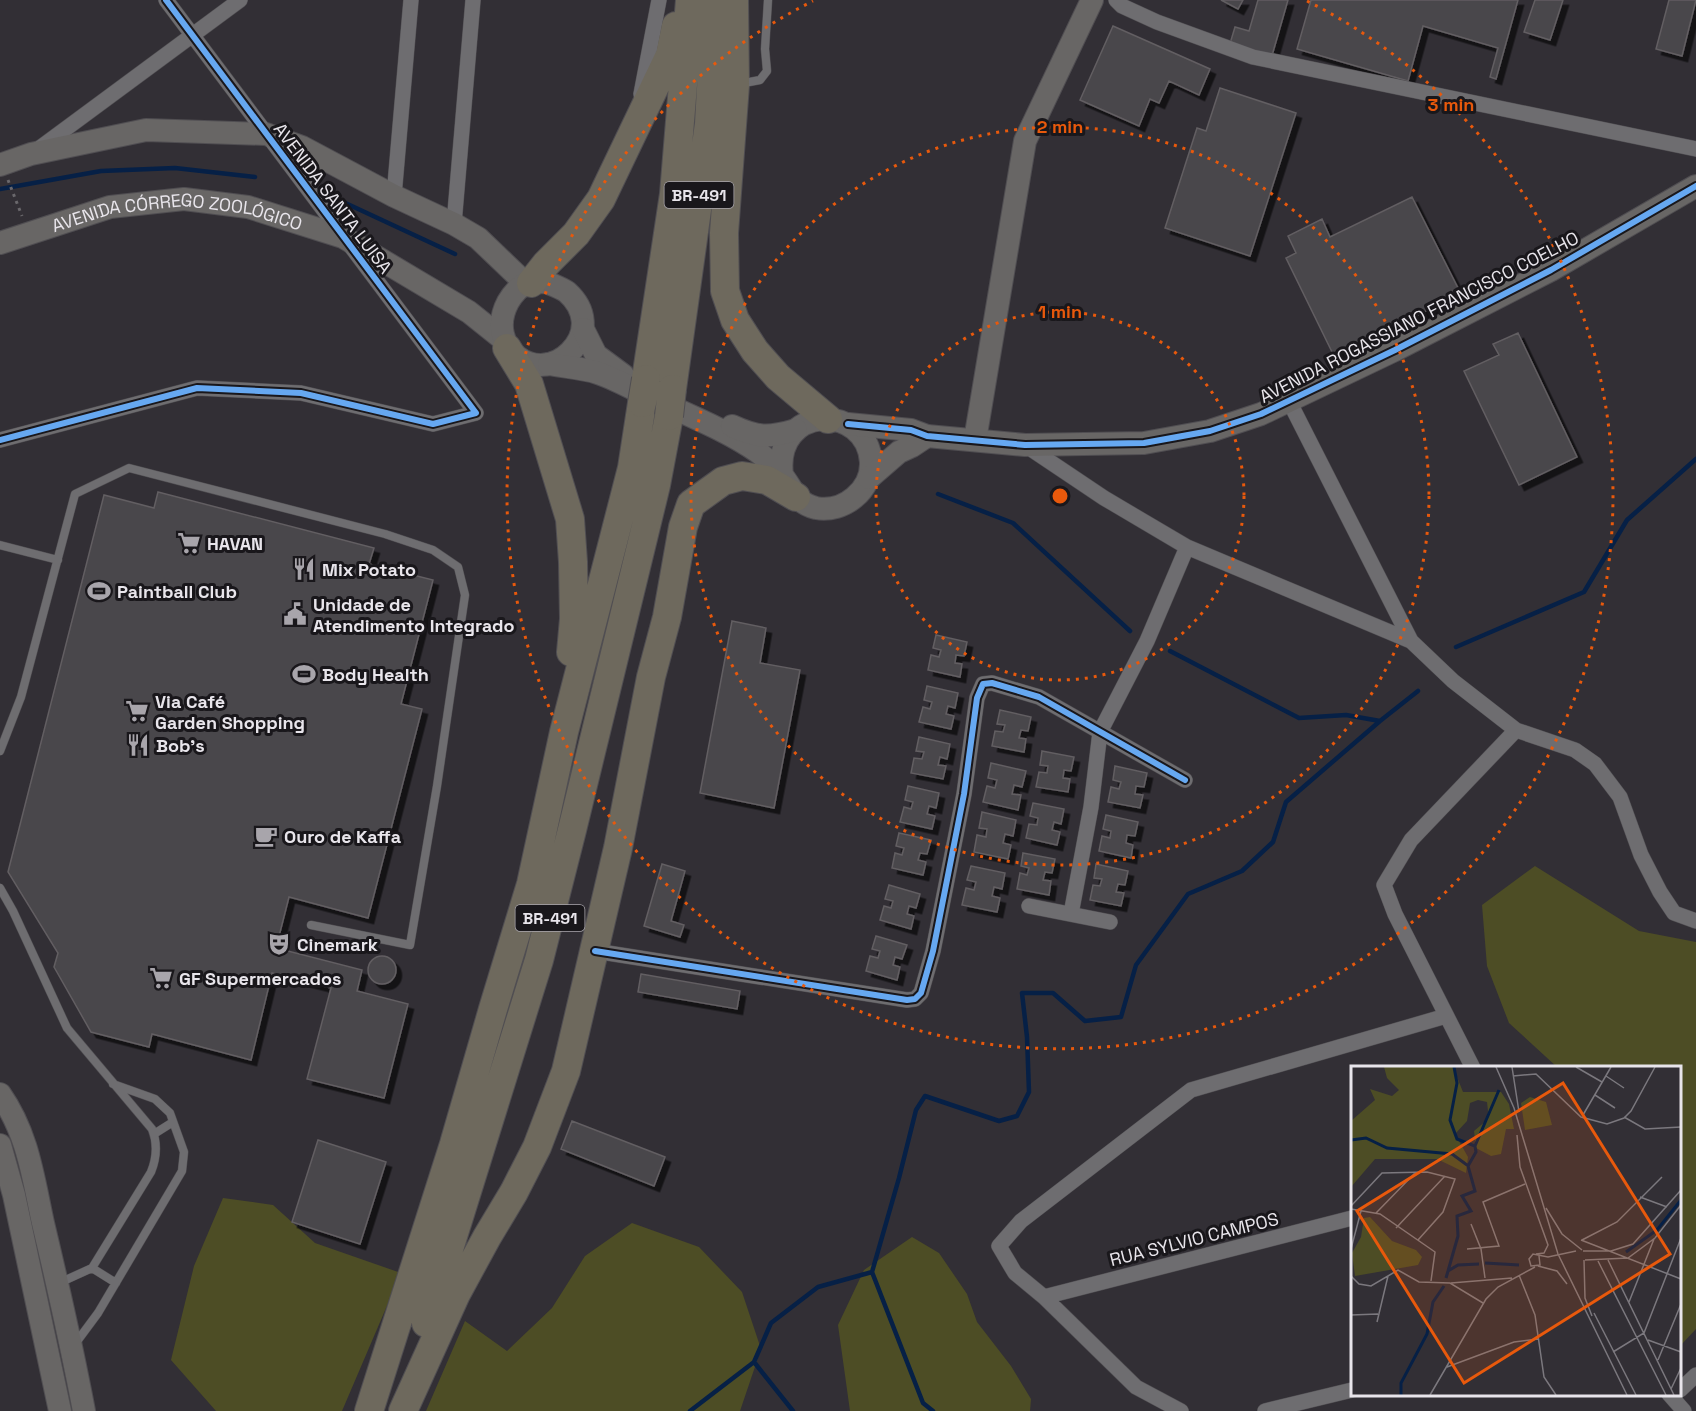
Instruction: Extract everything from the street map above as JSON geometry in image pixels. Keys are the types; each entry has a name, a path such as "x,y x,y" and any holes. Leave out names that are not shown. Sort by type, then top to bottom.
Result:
{"highway":[{"path":"528,283 576,234 601,199 670,54 681,0"},
{"name":"BR-491","path":"369,1411 454,1144 531,884 564,732 632,468 674,194 690,0"},
{"name":"BR-491","path":"401,1411 539,960 573,830 656,485 670,403 709,124 716,0"},
{"path":"734,0 735,85 724,233 725,291 735,320 755,351 778,377 838,422"},
{"path":"506,344 529,384 570,519 574,619 564,732"},
{"path":"401,1411 456,1294 537,1147 566,1071 618,848 651,677 667,617 683,527 691,504 723,481 742,476 789,486"}],"main road":[{"path":"975,440 1025,141 1092,0"},
{"path":"5,174 31,154 146,130 266,134 302,147 394,196 454,224 478,238 528,283"},
{"name":"AVENIDA ROGASSIANO FRANCISCO COELHO","path":"838,422 911,430 927,436 1025,445 1144,443 1210,431 1261,414 1395,350 1551,270 1696,186"},
{"name":"AVENIDA CÓRREGO ZOOLÓGICO","path":"0,243 110,207 184,199 248,207 343,237 469,312 506,344"},
{"path":"869,478 871,462 868,447 860,434 838,422 811,421 796,430 772,436 749,434 623,375 596,355 583,328 580,307 565,291 546,282 528,283 512,296 504,310 501,330 506,344 519,358 533,364 549,364 597,372 733,436 760,454 789,486 816,508 838,507 857,497 869,478 899,452 927,436"},
{"path":"549,364 565,357 577,345 583,328"},
{"path":"789,486 781,463 788,439 796,430"},
{"path":"0,1094 25,1140 59,1283 84,1411"},
{"path":"1,1149 60,1411"}],"street":[{"name":"AVENIDA SANTA LUISA","path":"0,440 197,388 301,393 433,424 476,413 166,0"},
{"path":"31,154 240,0"},
{"path":"394,196 411,0"},
{"path":"454,224 473,0"},
{"path":"635,128 659,0"},
{"path":"1116,0 1122,6 1158,22 1253,57 1696,149"},
{"path":"1289,401 1411,641 1453,681 1516,730 1575,750 1595,764 1620,797 1641,855 1660,892 1674,913 1696,921"},
{"path":"1025,445 1104,498 1187,547 1411,641"},
{"path":"1071,914 1091,807 1100,732 1147,641 1187,547"},
{"path":"595,951 907,1000 915,999 921,993 933,951 964,794 977,698 983,684 992,683 1039,697 1185,780"},
{"path":"1472,1066 1395,914 1384,885 1411,840 1516,730"},
{"path":"1029,906 1110,922"},
{"path":"1181,1411 1136,1387 1044,1297 1015,1274 999,1246 1021,1221 1191,1090 1446,1016"},
{"name":"RUA SYLVIO CAMPOS","path":"1044,1297 1351,1219"},
{"path":"1681,1388 1696,1375"},
{"path":"1265,1411 1351,1390"},
{"path":"1675,1396 1684,1411"}],"lane":[{"path":"735,85 760,80 767,70 765,49 768,0"},
{"path":"0,751 3,732 21,697 75,494 129,468 385,534 433,550 458,567 465,595 437,786 410,945 311,924"},
{"path":"0,545 58,560"},
{"path":"0,888 67,1028 154,1134 156,1158 151,1172 92,1268 59,1283"},
{"path":"72,1348 98,1313 182,1171 184,1152 170,1113 155,1100 113,1083"},
{"path":"154,1134 173,1122"},
{"path":"92,1268 116,1283"}],"path":[{"path":"5,174 18,207"}],"shaded area":[{"path":"1535,866 1639,931 1696,942 1696,1329 1681,1345 1681,1066 1556,1066 1509,1023 1487,966 1482,905"},
{"path":"223,1198 273,1205 315,1243 401,1273 342,1411 216,1411 171,1360 194,1266"},
{"path":"632,1223 699,1247 742,1292 761,1349 740,1411 426,1411 465,1321 507,1351 552,1308 585,1256"},
{"path":"912,1237 939,1253 967,1294 977,1322 1011,1366 1031,1399 1030,1411 850,1411 838,1325 864,1270"}],"building":[{"path":"1221,0 1243,0 1238,9"},
{"path":"1258,0 1288,0 1271,59 1229,47 1235,27 1249,31"},
{"path":"1311,0 1518,0 1496,79 1490,77 1498,48 1423,26 1408,81 1297,49"},
{"path":"1535,0 1563,0 1550,40 1524,32"},
{"path":"1669,0 1696,0 1682,56 1656,49"},
{"path":"1113,26 1210,69 1199,95 1169,81 1159,103 1150,99 1139,126 1080,100"},
{"path":"1220,88 1296,113 1250,256 1165,228 1197,128 1206,131"},
{"path":"1412,197 1461,294 1334,356 1286,258 1296,253 1288,236 1322,219 1330,237"},
{"path":"1518,333 1577,457 1519,485 1464,371 1499,355 1493,344"},
{"path":"158,492 374,548 369,564 433,580 401,704 422,709 368,918 289,897 276,948 362,970 357,991 408,1004 384,1098 307,1079 331,988 272,973 251,1060 152,1034 149,1047 91,1032 54,967 58,953 8,872 104,495 154,508"},
{"path":"732,621 766,628 760,663 800,670 774,808 700,793"},
{"path":"936,635 967,642 964,656 956,655 955,663 962,664 960,677 928,670 931,655 939,657 941,650 933,648"},
{"path":"927,686 958,693 955,708 948,706 946,714 954,716 951,729 919,722 923,707 930,709 932,702 924,700"},
{"path":"1000,710 1031,717 1028,731 1021,730 1019,738 1026,739 1024,752 992,746 995,731 1003,732 1005,725 997,724"},
{"path":"919,737 950,744 947,759 940,757 938,765 946,766 943,779 911,773 914,758 922,759 924,752 916,751"},
{"path":"1042,751 1074,757 1071,771 1064,770 1063,778 1070,779 1068,792 1036,787 1039,772 1047,773 1048,766 1040,765"},
{"path":"991,763 1026,771 1022,787 1014,785 1012,794 1021,795 1018,810 983,802 987,786 995,788 997,780 988,778"},
{"path":"1115,766 1147,773 1144,787 1136,786 1135,794 1143,795 1140,808 1108,802 1111,787 1119,789 1121,782 1113,780"},
{"path":"908,786 939,793 936,808 929,806 927,814 935,816 932,829 900,822 904,807 911,809 913,802 905,800"},
{"path":"1033,803 1064,809 1061,824 1054,822 1052,830 1060,832 1057,845 1026,838 1029,824 1037,825 1038,818 1030,816"},
{"path":"982,812 1016,820 1013,836 1005,834 1003,843 1011,845 1008,859 974,852 977,835 986,837 987,829 979,828"},
{"path":"1106,815 1138,822 1135,836 1127,835 1126,843 1133,845 1131,858 1099,851 1102,836 1110,838 1111,831 1103,829"},
{"path":"899,833 931,840 927,854 920,853 918,860 926,862 923,875 892,868 895,853 902,855 904,848 896,846"},
{"path":"1023,853 1055,859 1052,873 1045,872 1043,880 1051,881 1049,895 1017,889 1020,873 1027,875 1029,868 1021,866"},
{"path":"662,864 685,871 671,921 684,925 680,937 644,926"},
{"path":"1096,864 1128,871 1125,885 1118,884 1116,892 1124,893 1121,906 1090,900 1093,885 1100,886 1102,879 1094,878"},
{"path":"971,866 1005,873 1002,889 994,887 992,896 1000,898 997,912 962,905 966,888 974,890 976,882 967,880"},
{"path":"889,885 920,894 916,908 909,906 907,914 914,916 911,929 880,920 884,906 891,908 893,901 885,899"},
{"path":"876,936 907,945 902,959 895,957 893,965 900,967 897,980 866,971 870,956 878,958 880,951 872,949"},
{"path":"382,956 392,960 396,970 392,980 382,984 372,980 368,970 372,960"},
{"path":"641,974 740,991 737,1009 638,992"},
{"path":"572,1121 665,1157 654,1186 561,1149"},
{"path":"318,1140 386,1162 360,1244 292,1222"}],"waterway":[{"path":"0,189 101,171 175,168 255,177"},
{"path":"341,201 455,254"},
{"path":"1456,647 1584,592 1627,520 1696,459"},
{"path":"938,494 1013,523 1130,631"},
{"path":"1170,651 1299,718 1346,715 1380,721 1418,691"},
{"path":"793,1411 754,1362 771,1323 818,1287 872,1272 916,1110 925,1096 999,1121 1017,1116 1029,1092 1027,1037 1022,993 1053,993 1085,1021 1121,1017 1136,965 1188,894 1242,871 1273,842 1286,802 1380,721"},
{"path":"872,1272 923,1403 933,1411"},
{"path":"690,1411 754,1362"}],"cycle path":[{"path":"0,440 197,388 301,393 433,424 476,413 166,0"},
{"path":"848,424 911,430 927,436 1025,445 1144,443 1210,431 1261,414 1395,350 1551,270 1696,186"},
{"path":"595,951 907,1000 915,999 921,993 933,951 964,794 977,698 983,684 992,683 1039,697 1185,780"}],"place":[{"name":"HAVAN","path":"189,543"},
{"name":"Mix Potato","path":"304,569"},
{"name":"Paintball Club","path":"99,591"},
{"name":"Unidade de Atendimento Integrado","path":"295,614"},
{"name":"Body Health","path":"304,674"},
{"name":"Via Café Garden Shopping","path":"137,711"},
{"name":"Bob's","path":"138,745"},
{"name":"Ouro de Kaffa","path":"266,836"},
{"name":"Cinemark","path":"279,944"},
{"name":"GF Supermercados","path":"161,978"}]}
